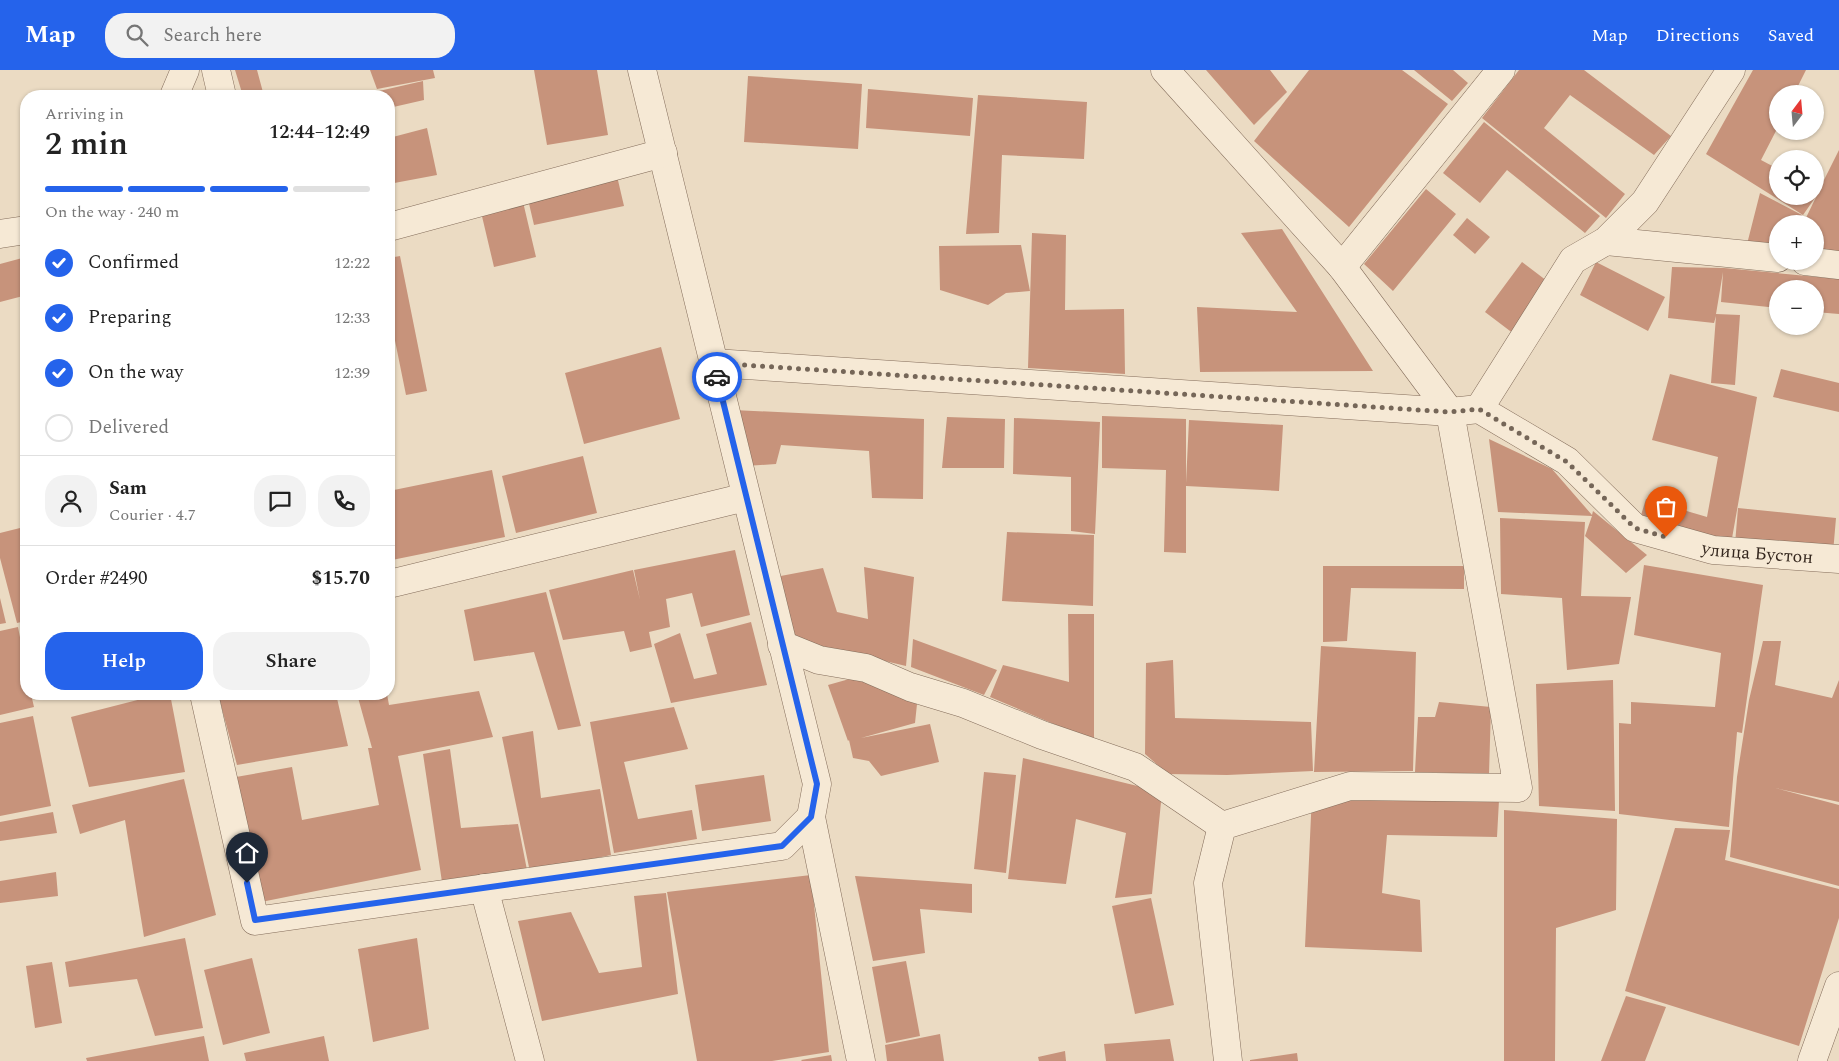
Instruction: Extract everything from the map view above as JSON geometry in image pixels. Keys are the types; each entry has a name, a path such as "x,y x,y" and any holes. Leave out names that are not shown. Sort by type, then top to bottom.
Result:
{"street":[{"path":"177,90 186,70"},
{"path":"216,70 221,90"},
{"path":"642,70 817,784 811,817 861,1061"},
{"path":"1165,70 1342,267 1450,412 1518,788 1350,786 1222,826"},
{"path":"1342,267 1501,70"},
{"path":"714,363 1450,412 1479,409 1572,260 1606,241 1645,202 1731,70"},
{"path":"395,225 663,152"},
{"path":"0,234 20,231"},
{"path":"1606,241 1769,257"},
{"path":"1824,263 1839,265"},
{"name":"улица Бустон","path":"1479,409 1567,462 1635,528 1713,550 1839,559"},
{"path":"395,583 746,497"},
{"path":"782,645 819,660 866,668 910,686 963,703 1042,735 1135,767 1222,826"},
{"path":"205,700 255,920 782,846 811,817"},
{"path":"1222,826 1208,883 1228,1061"},
{"path":"484,888 530,1061"},
{"path":"1812,1061 1839,986"}],"building":[{"path":"235,70 257,70 262,90 241,90"},
{"path":"370,70 433,70 435,78 377,89"},
{"path":"534,70 597,70 608,135 547,145"},
{"path":"1206,70 1270,70 1287,92 1254,125"},
{"path":"1309,70 1402,70 1448,104 1349,227 1254,141"},
{"path":"1414,70 1453,70 1468,83 1452,101"},
{"path":"1519,70 1584,70 1671,136 1654,155 1570,95 1544,128 1625,194 1606,218 1482,118"},
{"path":"1753,70 1806,70 1798,85 1769,85 1769,140 1771,140 1761,160 1769,164 1769,194 1706,154"},
{"path":"748,76 862,84 858,149 744,142"},
{"path":"423,81 424,100 395,107 395,90 383,90"},
{"path":"868,89 973,98 970,136 866,128"},
{"path":"978,95 1087,102 1084,159 1002,155 999,233 966,234"},
{"path":"1484,122 1600,216 1585,233 1507,170 1480,203 1443,173"},
{"path":"427,128 437,175 395,183 395,136"},
{"path":"1839,150 1839,254 1824,253 1824,215 1807,215 1812,205 1824,205 1824,180"},
{"path":"617,176 624,206 534,225 527,195"},
{"path":"1426,189 1456,214 1393,291 1364,264"},
{"path":"1760,193 1769,198 1769,205 1783,205 1802,215 1769,215 1769,253 1745,252"},
{"path":"523,202 536,257 494,267 481,212"},
{"path":"1787,205 1810,205 1803,215"},
{"path":"1467,218 1490,237 1475,254 1453,235"},
{"path":"1282,229 1373,371 1200,372 1197,307 1297,312 1241,233"},
{"path":"1032,233 1066,235 1065,310 1124,309 1125,374 1028,368"},
{"path":"1021,245 1030,291 1006,293 988,305 940,290 939,246"},
{"path":"400,256 427,391 406,395 395,341 395,257"},
{"path":"20,259 20,297 0,302 0,264"},
{"path":"1522,262 1551,284 1514,334 1485,312"},
{"path":"1596,262 1665,297 1648,331 1580,295"},
{"path":"1672,267 1724,268 1839,279 1839,314 1824,313 1824,280 1769,280 1769,307 1721,302 1723,272 1716,314 1740,315 1735,385 1711,383 1716,316 1714,323 1668,318"},
{"path":"661,347 680,419 584,444 565,373"},
{"path":"1781,369 1839,383 1839,412 1773,397"},
{"path":"1670,374 1757,397 1731,544 1637,528 1646,499 1707,517 1718,457 1652,440"},
{"path":"733,410 924,419 923,499 872,498 869,451 781,445 776,464 746,466"},
{"path":"1102,416 1186,419 1186,483 1189,420 1283,425 1279,491 1186,486 1186,553 1164,552 1166,470 1102,468"},
{"path":"947,417 1005,419 1004,468 942,468"},
{"path":"1014,418 1100,422 1095,534 1071,531 1071,477 1013,474"},
{"path":"1489,439 1552,469 1592,515 1593,511 1647,555 1626,573 1585,536 1592,516 1498,512"},
{"path":"583,456 597,513 516,533 502,476"},
{"path":"492,470 505,537 395,559 395,490"},
{"path":"1738,508 1836,518 1833,553 1735,544"},
{"path":"1500,518 1585,522 1581,596 1631,597 1619,664 1567,670 1562,598 1501,594"},
{"path":"20,528 20,622 17,623 0,558 0,533"},
{"path":"1007,532 1094,535 1093,606 1002,601"},
{"path":"735,550 750,615 701,627 692,593 666,599 670,627 649,632 652,647 630,652 624,631 563,640 549,590 633,570 640,600 634,570"},
{"path":"1644,565 1763,585 1742,733 1737,732 1729,827 1619,814 1619,723 1631,724 1631,702 1715,707 1721,653 1634,635"},
{"path":"1323,566 1464,566 1464,589 1351,588 1347,641 1323,642"},
{"path":"864,567 914,577 906,666 784,637 770,578 823,568 837,612 868,619"},
{"path":"546,592 581,726 558,730 534,652 474,661 464,610"},
{"path":"0,598 6,623 0,624"},
{"path":"1068,614 1094,614 1094,741 990,697 1003,665 1069,682"},
{"path":"751,622 767,685 671,703 654,644 680,633 694,679 717,674 706,634"},
{"path":"18,627 20,637 20,700 32,700 34,707 0,715 0,631"},
{"path":"913,639 997,670 984,695 911,667"},
{"path":"1763,641 1781,641 1775,685 1832,698 1839,680 1839,802 1775,788 1839,805 1839,886 1730,857 1737,777 1749,700"},
{"path":"1321,646 1416,652 1413,771 1314,772"},
{"path":"1173,660 1175,718 1311,722 1313,771 1227,775 1168,774 1145,754 1146,663"},
{"path":"860,676 917,704 915,723 861,738 930,724 939,762 881,776 869,761 853,758 849,740 828,685"},
{"path":"1613,680 1615,811 1539,806 1536,684"},
{"path":"479,691 493,737 398,756 421,870 261,902 236,777 292,767 302,820 379,805 368,748 372,748 359,700 388,700 389,705"},
{"path":"138,700 171,700 185,772 89,787 71,717"},
{"path":"220,700 337,700 348,746 237,765"},
{"path":"1439,702 1491,707 1489,774 1415,772 1418,717 1435,717"},
{"path":"674,707 688,749 624,762 638,819 692,810 697,839 614,853 590,722"},
{"path":"33,716 51,806 0,816 0,723"},
{"path":"533,731 541,798 600,789 611,855 530,872 502,737"},
{"path":"450,749 461,828 518,824 527,870 442,882 423,754"},
{"path":"1023,758 1162,792 1152,894 1115,898 1126,833 1076,819 1066,884 1008,879"},
{"path":"984,772 1016,775 1006,873 974,869"},
{"path":"764,775 771,821 702,831 695,785"},
{"path":"184,779 216,915 144,937 125,820 80,834 72,805"},
{"path":"1312,794 1499,800 1497,837 1387,835 1382,893 1420,900 1422,952 1305,947"},
{"path":"1504,810 1617,819 1616,910 1556,928 1555,1061 1504,1061"},
{"path":"53,812 57,833 0,841 0,822"},
{"path":"1675,828 1730,830 1725,860 1839,889 1839,918 1799,1046 1625,991"},
{"path":"56,872 58,896 0,903 0,881"},
{"path":"811,875 829,1052 772,1061 697,1061 667,892"},
{"path":"855,876 972,884 972,913 920,909 925,953 873,961"},
{"path":"666,893 678,994 542,1021 518,921 571,912 599,973 642,967 634,896"},
{"path":"1151,898 1174,1005 1135,1014 1112,906"},
{"path":"185,938 203,1028 155,1036 137,979 69,987 65,962"},
{"path":"417,938 429,1029 373,1042 358,949"},
{"path":"252,958 270,1033 223,1045 204,970"},
{"path":"906,961 920,1036 886,1043 872,967"},
{"path":"52,962 62,1023 35,1028 26,966"},
{"path":"1626,996 1666,1007 1645,1061 1601,1061"},
{"path":"940,1034 944,1061 887,1061 885,1045"},
{"path":"204,1036 209,1061 87,1061 86,1058"},
{"path":"324,1036 329,1061 246,1061 244,1053"},
{"path":"1170,1039 1174,1061 1106,1061 1104,1044"},
{"path":"1065,1051 1066,1061 1039,1061 1038,1057"},
{"path":"1297,1053 1298,1061 1250,1061 1250,1060"},
{"path":"831,1055 832,1061 801,1060"}],"way so far":[{"path":"717,377 714,363 1450,412 1479,409 1567,462 1635,528 1666,537"}],"route":[{"path":"247,883 255,920 782,846 811,817 817,784 717,377"}]}
